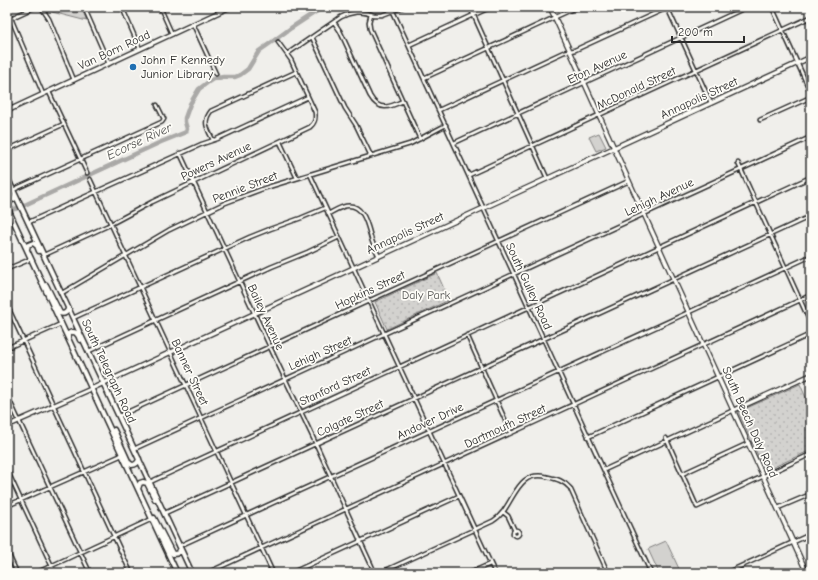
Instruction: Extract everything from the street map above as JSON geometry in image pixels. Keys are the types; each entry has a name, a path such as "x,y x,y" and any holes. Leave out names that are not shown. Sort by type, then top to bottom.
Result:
{"main road":[{"name":"South Telegraph Road","path":"7,177 192,573"},
{"path":"7,198 8,200 12,200 14,199 15,195"},
{"name":"South Telegraph Road","path":"7,207 177,573"},
{"path":"27,249 28,245 30,244 35,244 37,246 56,285 60,288"},
{"path":"37,272 45,283 60,313 65,313 68,308"},
{"path":"68,338 68,334 71,332 77,333 91,362 99,374"},
{"path":"106,419 129,463 132,465 135,464 139,459"},
{"path":"138,488 140,483 147,483 162,515 170,527"},
{"path":"147,508 158,525 172,553 178,553 180,547"}],"street":[{"path":"7,20 35,7"},
{"path":"41,7 49,19 74,80"},
{"path":"84,7 109,64"},
{"path":"122,7 140,49"},
{"path":"160,7 172,34"},
{"name":"Van Born Road","path":"9,110 230,7"},
{"name":"South Gulley Road","path":"391,7 650,573"},
{"path":"287,54 345,15 362,12 382,15 403,7"},
{"path":"470,7 547,178"},
{"path":"409,45 491,7"},
{"path":"550,7 659,247"},
{"path":"424,78 578,7"},
{"path":"439,110 564,52 575,50 668,7 711,103"},
{"name":"Eton Avenue","path":"454,143 747,7"},
{"path":"772,7 811,93"},
{"path":"7,9 43,94"},
{"path":"371,14 369,22 370,29 420,139"},
{"name":"McDonald Street","path":"469,175 811,17"},
{"path":"334,22 342,35 372,100 385,107 390,107 403,101"},
{"path":"193,24 216,74"},
{"path":"312,37 345,108 356,125 372,156"},
{"name":"Powers Avenue","path":"44,255 307,129 314,123 315,114 308,98 287,54 278,42"},
{"name":"Annapolis Street","path":"7,426 91,389 811,57"},
{"path":"213,140 206,123 211,111 296,72"},
{"path":"49,92 87,173"},
{"path":"760,120 811,97"},
{"path":"29,222 308,98"},
{"path":"7,100 9,110"},
{"path":"13,190 162,122 164,120 157,106"},
{"path":"7,150 64,124"},
{"name":"Pennie Street","path":"62,293 169,230 207,211 245,195 410,144 446,125"},
{"name":"Lehigh Avenue","path":"514,274 811,137"},
{"path":"280,142 297,178"},
{"name":"Bailey Avenue","path":"180,154 375,573"},
{"path":"738,163 811,324"},
{"path":"310,174 398,367 495,573"},
{"name":"Stanford Street","path":"150,482 811,177"},
{"name":"Banner Street","path":"90,179 273,573"},
{"name":"Hopkins Street","path":"119,416 629,181"},
{"path":"328,214 346,206 359,210 367,225 379,256"},
{"path":"73,318 257,234 325,208"},
{"name":"Colgate Street","path":"164,514 811,216"},
{"path":"89,351 339,237"},
{"name":"South Beech Daly Road","path":"659,247 807,573"},
{"name":"Andover Drive","path":"180,547 811,256"},
{"path":"7,269 31,259"},
{"name":"Lehigh Street","path":"134,449 514,274"},
{"name":"Dartmouth Street","path":"207,573 811,295"},
{"path":"7,305 131,573"},
{"path":"7,348 61,324"},
{"path":"588,437 811,334"},
{"path":"467,335 511,433"},
{"path":"604,470 667,439 811,375"},
{"path":"7,395 90,573"},
{"path":"667,439 697,507 811,454"},
{"path":"682,474 749,443"},
{"path":"7,506 122,455"},
{"path":"7,470 55,573"},
{"path":"380,573 493,521 503,512 519,485 528,478 540,475 562,482 568,486 608,573"},
{"path":"778,508 811,494"},
{"path":"291,573 459,496"},
{"path":"503,512 508,516 515,531"},
{"path":"36,573 152,519"},
{"path":"726,573 811,534"},
{"path":"7,551 17,573"},
{"path":"470,573 490,564"}],"green space":[{"path":"48,7 81,7 87,21 52,12"},
{"path":"599,133 606,147 596,151 589,137"},
{"name":"Daly Park","path":"437,273 449,300 387,329 375,302"},
{"path":"800,384 811,409 811,450 765,471 738,412"},
{"path":"666,541 681,573 659,573 648,549"}],"waterway":[{"name":"Ecorse River","path":"7,211 18,208 186,132 187,129 185,118 190,104 199,89 213,79 235,77 240,75 248,69 259,51 323,7"}],"place":[{"name":"John F Kennedy Junior Library","path":"133,67"}]}
